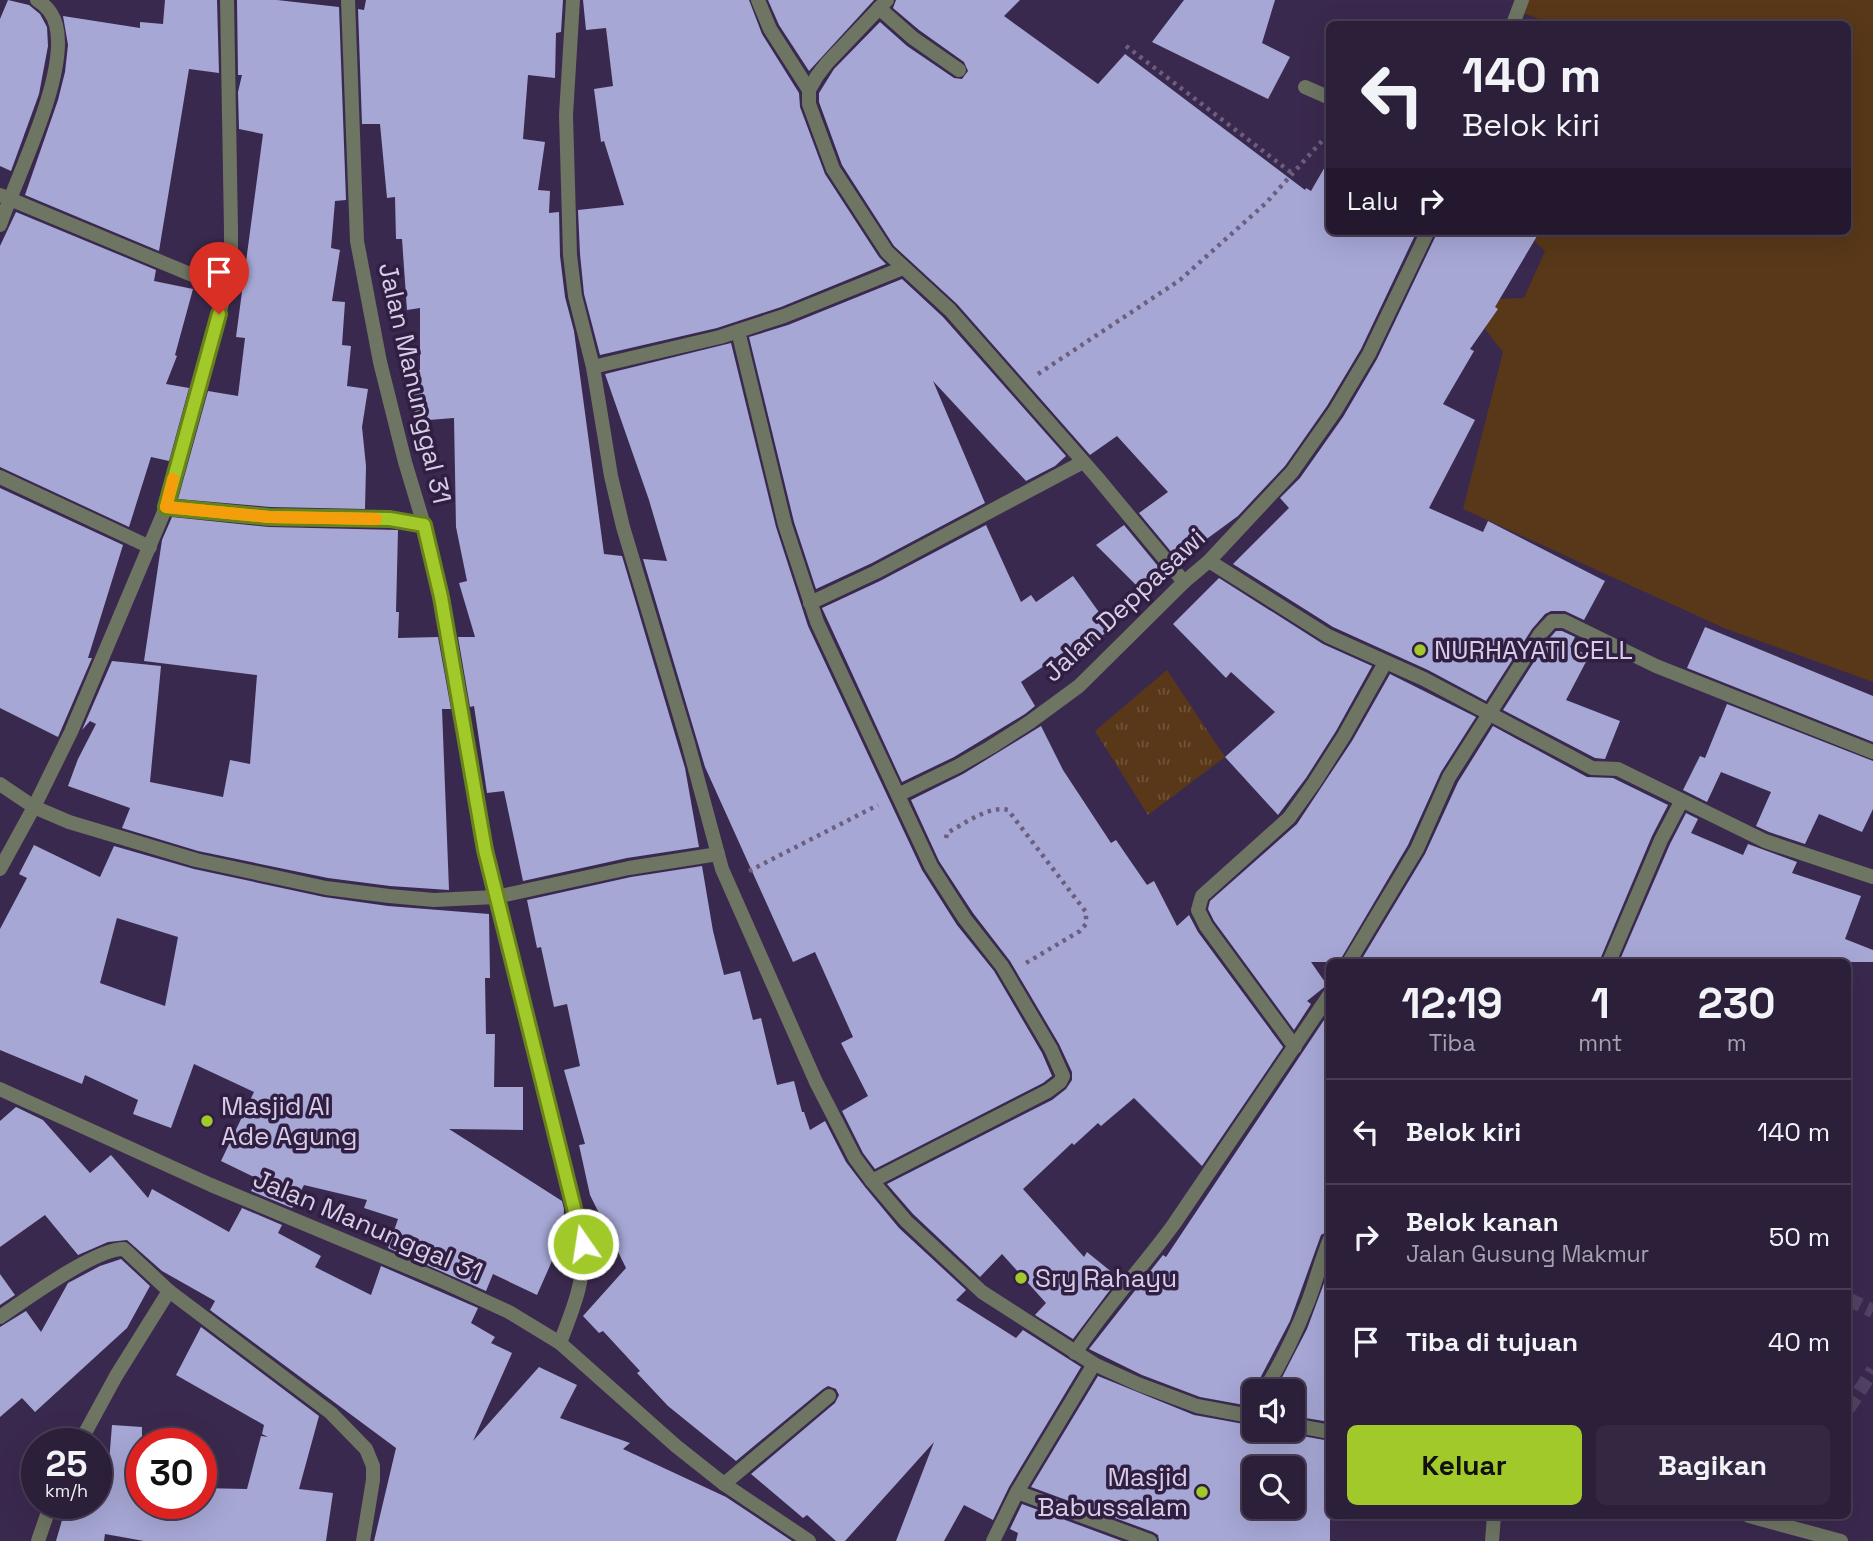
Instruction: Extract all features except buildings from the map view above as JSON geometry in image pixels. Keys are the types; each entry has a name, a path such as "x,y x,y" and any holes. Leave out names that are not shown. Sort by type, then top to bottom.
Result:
{"street":[{"path":"0,225 5,197 43,113 55,66 56,26 47,6 37,0"},
{"path":"0,869 34,807 96,677 166,507 226,289 231,262 227,0"},
{"name":"Jalan Manunggal 31","path":"348,0 357,241 380,362 441,597 485,850 583,1244 584,1268 580,1292 560,1343"},
{"path":"573,0 566,115 570,255 575,296 593,367 611,476 623,527 727,882 816,1082 855,1158 872,1181 906,1220 982,1292 1094,1364 1197,1406 1242,1412"},
{"path":"758,0 770,29 809,90"},
{"path":"1514,21 1522,0"},
{"path":"959,71 913,38 883,4 817,76 809,90 809,104 833,169 887,252 939,298 1184,582"},
{"path":"1306,87 1326,96"},
{"path":"5,197 226,289"},
{"name":"Jalan Deppasawi","path":"898,795 991,747 1069,694 1209,561 1292,472 1335,411 1369,354 1426,235"},
{"path":"593,367 656,354 738,331 784,316 903,268"},
{"path":"738,331 785,525 810,603 848,694 941,884 1007,974 1063,1076 1060,1082 982,1125 872,1181"},
{"path":"810,603 876,572 1083,462"},
{"path":"0,477 150,547"},
{"path":"166,507 269,517 390,519 424,525"},
{"path":"1209,561 1308,625 1424,679 1592,768 1618,769 1765,841 1873,877"},
{"path":"1351,959 1417,849 1449,778 1540,634 1552,621 1564,621 1656,666 1873,752"},
{"path":"1295,1047 1206,926 1198,910 1202,896 1289,818 1314,783 1385,663"},
{"path":"0,784 34,807 100,832 196,860 326,888 434,900 496,897 629,868 718,854"},
{"path":"1610,959 1661,840 1681,802"},
{"path":"1075,1353 1101,1313 1174,1224 1326,1000"},
{"name":"Jalan Manunggal 31","path":"0,1089 223,1190 509,1312 560,1343 676,1446 724,1484 809,1541"},
{"path":"0,1317 81,1266 115,1249 124,1249 169,1291 331,1413 366,1449 373,1466 373,1480 363,1541"},
{"path":"1271,1379 1309,1300 1326,1249"},
{"path":"88,1428 116,1376 169,1291"},
{"path":"993,1541 1017,1492 1094,1364"},
{"path":"724,1484 829,1396"},
{"path":"1305,1427 1326,1431"},
{"path":"1017,1492 1143,1540"},
{"path":"38,1541 46,1519"},
{"path":"1492,1541 1494,1519"},
{"path":"1760,1519 1841,1541"}],"path":[{"path":"1126,46 1293,174"},
{"path":"1016,388 1180,280 1266,203 1326,137"},
{"path":"727,882 898,795"},
{"path":"950,847 945,837 947,833 999,808 1008,810 1086,912 1086,924 1080,931 1007,974"}],"green space":[{"path":"1527,0 1873,0 1873,682 1724,628 1463,509 1503,352 1485,329 1498,299 1524,298 1545,251 1528,235 1851,235 1851,21 1544,21 1523,13"},
{"path":"1167,670 1225,757 1148,815 1095,731"}],"tunnel":[{"path":"1851,1300 1873,1311"},
{"path":"1851,1404 1873,1370"}],"slow traffic":[{"path":"173,479 166,507 269,517 376,519"}],"place":[{"name":"NURHAYATI CELL","path":"1420,650"},
{"name":"Masjid Al Ade Agung","path":"207,1121"},
{"name":"Sry Rahayu","path":"1021,1278"},
{"name":"Masjid Babussalam","path":"1202,1492"}],"route":[{"path":"219,314 166,507 269,517 390,519 424,525 441,597 485,850 583,1244"}]}
